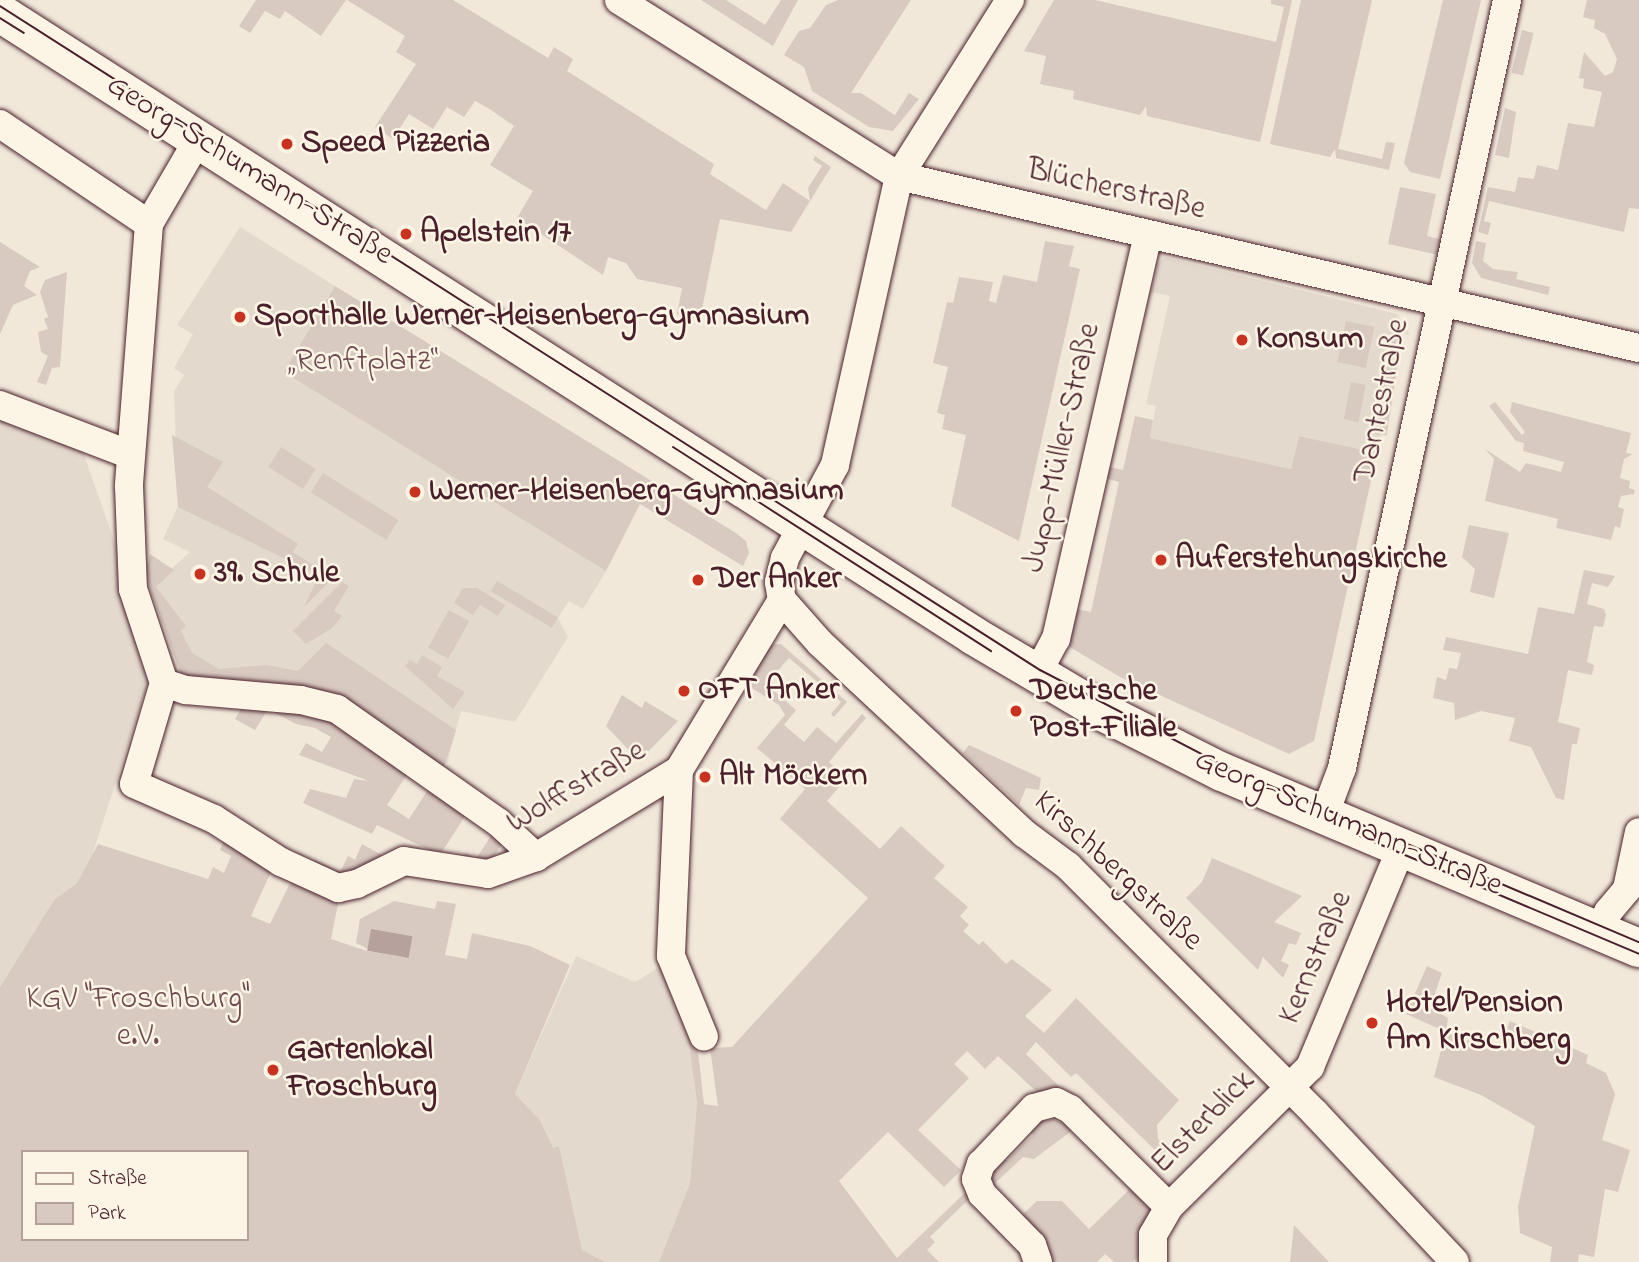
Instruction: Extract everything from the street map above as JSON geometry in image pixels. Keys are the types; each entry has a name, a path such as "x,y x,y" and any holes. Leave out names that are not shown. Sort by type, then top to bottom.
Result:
{"main road":[{"name":"Georg-Schumann-Straße","path":"0,13 1037,674 1160,743 1324,816 1639,948"}],"street":[{"name":"Blücherstraße","path":"619,0 899,176 1639,348"},
{"path":"782,600 781,570 835,465 899,176 1010,0"},
{"name":"Dantestraße","path":"1324,816 1342,768 1440,300 1507,0"},
{"path":"0,124 149,224"},
{"path":"199,138 149,224 136,412 128,454 132,590 164,683 186,690 301,700 337,709 498,822 536,858"},
{"name":"Jupp-Müller-Straße","path":"1037,674 1056,639 1148,234"},
{"path":"0,405 128,454"},
{"name":"Wolffstraße","path":"164,683 134,784 214,819 281,862 338,888 404,861 488,874 536,858 679,770 782,600"},
{"name":"Kirschbergstraße","path":"782,600 811,634 1025,834 1068,866 1289,1089 1455,1262"},
{"path":"679,770 671,956 704,1037"},
{"path":"1600,932 1608,912 1627,889 1639,832"},
{"name":"Kernstraße","path":"1289,1089 1310,1067 1401,848"},
{"name":"Elsterblick","path":"1153,1262 1153,1235 1169,1207 1289,1089"},
{"name":"Elsterblick","path":"1038,1262 1032,1245 982,1194 976,1179 981,1164 1044,1103 1070,1109 1169,1207"}],"shaded area":[{"path":"240,227 335,286 285,372 606,571 583,609 569,601 558,618 568,637 515,722 461,711 447,764 336,685 199,678 150,588 190,552 163,539 178,506 174,391 184,375 174,368 193,334 177,325"},
{"path":"1165,257 1397,314 1410,335 1391,331 1369,431 1381,434 1377,453 1299,436 1291,469 1150,438 1156,406 1146,404 1170,296 1151,292 1157,265"},
{"path":"0,418 82,449 123,566 149,679 90,862 77,883 54,900 0,987"},
{"path":"371,929 412,936 409,958 367,951"},
{"path":"576,956 635,982 666,963 688,1037 697,1103 690,1183 659,1262 606,1262 582,1250 559,1147 553,1149 540,1120 515,1094"}],"green space":[{"path":"256,0 346,0 321,36 285,11 280,19 265,11 250,33 239,26"},
{"path":"347,0 453,0 548,58 554,47 573,59 567,71 714,164 710,174 766,210 783,183 810,201 808,188 822,166 813,160 815,156 831,167 791,232 720,219 700,319 677,314 682,288 637,279 626,263 608,257 603,275 517,218 533,191 490,165 514,126 488,108 475,101 464,117 447,107 433,129 409,114 393,139 375,127 416,64 396,52 405,36"},
{"path":"701,0 726,0 765,25 781,0 798,0 773,46"},
{"path":"838,0 911,0 851,93 861,93 895,115 909,93 919,99 893,131 869,127 812,91 804,67 784,55 799,31 810,28 826,5"},
{"path":"1054,0 1095,0 1276,42 1284,7 1271,4 1271,0 1292,0 1260,142 1147,116 1146,106 1140,115 1073,99 1074,91 1040,84 1046,56 1024,51"},
{"path":"1301,0 1372,0 1338,149 1382,159 1386,142 1395,143 1389,170 1336,158 1335,149 1330,157 1270,144"},
{"path":"1443,0 1481,0 1440,179 1410,172 1404,163"},
{"path":"1587,0 1639,0 1639,209 1629,208 1624,232 1489,201 1484,221 1491,223 1488,235 1478,232 1488,187 1515,192 1518,177 1534,179 1537,165 1558,170 1568,123 1594,127 1602,92 1583,88 1584,79 1579,78 1584,52 1605,76 1613,72 1617,59 1605,34 1594,28 1595,20 1583,17"},
{"path":"1522,30 1534,33 1523,76 1511,73"},
{"path":"1505,108 1516,112 1509,158 1495,155"},
{"path":"1400,187 1436,194 1427,236 1443,240 1439,255 1388,244"},
{"path":"1045,241 1074,246 1069,266 1080,269 1019,541 951,506 966,435 942,429 945,415 937,413 948,367 933,363 947,302 953,303 959,277 993,282 989,301 996,303 1003,275 1037,282"},
{"path":"1476,241 1486,243 1483,261 1493,269 1518,272 1516,279 1550,287 1548,295 1481,278 1472,263"},
{"path":"0,242 40,267 30,271 24,286 37,295 13,305 0,334"},
{"path":"67,272 60,367 52,368 46,385 37,382 48,356 41,352 38,332 48,329 44,319 48,317 40,292 45,280"},
{"name":"„Renftplatz“","path":"335,286 736,533 746,541 749,553 743,566 640,504 606,571 284,372"},
{"path":"1346,321 1374,327 1366,368 1337,362"},
{"path":"1391,331 1403,333 1387,436 1375,434"},
{"path":"1351,382 1366,385 1358,422 1344,419"},
{"path":"1495,402 1522,435 1525,432 1510,412 1512,402 1631,433 1626,453 1633,454 1624,459 1620,478 1630,481 1629,488 1635,490 1634,494 1621,496 1618,507 1624,509 1620,528 1615,526 1611,540 1556,528 1558,519 1485,501 1494,459 1485,449 1520,472 1526,463 1561,472 1564,462 1523,451 1524,443 1516,441 1489,406"},
{"path":"1135,416 1153,420 1150,438 1291,469 1299,436 1377,453 1314,741 1289,754 1120,677 1063,643 1070,608 1091,612 1119,482 1101,477 1104,466 1123,470"},
{"path":"172,435 223,462 207,487 298,544 293,552 333,578 304,607 319,575 178,507"},
{"path":"281,447 316,469 303,489 268,467"},
{"path":"323,473 398,520 386,540 311,493"},
{"path":"1469,525 1509,533 1494,598 1470,592 1475,569 1462,557"},
{"path":"150,554 174,570 156,587 186,626 181,631 192,653 219,669 266,665 298,671 326,643 456,730 441,776 333,702 184,683 150,588 146,572"},
{"path":"1584,570 1615,576 1608,587 1592,583 1587,604 1604,609 1606,615 1603,627 1594,626 1587,662 1594,665 1592,675 1568,670 1558,722 1580,728 1577,744 1572,744 1564,800 1556,798 1531,747 1509,741 1515,718 1481,711 1455,720 1454,703 1433,698 1437,677 1446,680 1449,668 1457,669 1461,653 1443,650 1446,637 1528,654 1538,607 1574,614"},
{"path":"497,581 558,618 552,628 491,591"},
{"path":"342,582 349,586 334,611 342,616 332,628 306,644 293,631"},
{"path":"463,588 477,588 505,605 498,616 480,605 473,615 454,603"},
{"path":"449,610 469,621 448,659 428,648"},
{"path":"781,644 847,702 834,717 831,714 841,702 789,658 766,684 796,710 784,725 804,742 817,727 836,743 862,714 866,718 829,762 847,778 827,801 880,849 901,826 945,866 934,878 968,907 960,916 969,925 963,931 979,945 983,941 1006,964 1012,959 1052,990 1025,1016 1044,1033 1076,998 1179,1100 1157,1125 1158,1139 1168,1149 1161,1156 1076,1073 1071,1077 1036,1042 1026,1054 1061,1088 1039,1094 998,1056 985,1069 967,1051 954,1064 969,1078 918,1130 961,1170 944,1187 888,1132 839,1181 897,1258 970,1188 974,1194 930,1237 935,1242 927,1250 939,1262 659,1262 690,1183 697,1103 688,1037 696,1034 704,1104 718,1106 710,1048 732,1047 868,898 780,819 805,789 757,748 785,715 779,705 745,684 768,645"},
{"path":"422,655 442,667 437,676 465,692 453,709 405,666 410,660 417,664"},
{"path":"622,695 642,708 645,701 678,721 639,761 606,726"},
{"path":"245,702 319,710 334,716 410,770 387,805 409,819 431,785 498,830 504,840 492,860 469,863 462,860 466,853 476,859 494,831 467,813 440,855 377,825 372,834 303,803 310,789 346,798 354,779 369,781 299,755 306,743 322,752 331,737 315,728 296,724 268,709 255,730 235,719"},
{"path":"969,745 1041,778 1039,790 1026,788 1019,805 963,753"},
{"name":"KGV \"Froschburg\" e.V.","path":"225,838 274,865 251,916 270,924 289,885 302,881 340,894 331,939 367,951 408,958 371,930 368,949 356,943 360,919 394,901 435,909 437,901 456,904 445,955 467,959 472,933 530,946 570,965 515,1094 540,1120 553,1148 559,1146 582,1250 606,1262 0,1262 0,987 54,900 77,883 98,844 208,879 213,867 224,873 231,856 220,850"},
{"path":"362,844 391,860 345,875 311,867 315,860 340,872 348,856 355,860"},
{"path":"1212,858 1302,896 1274,922 1301,933 1296,945 1289,943 1281,961 1289,965 1283,978 1263,957 1258,970 1186,898 1202,882"},
{"path":"1427,966 1442,973 1430,1008 1448,1018 1446,1032 1406,1014"},
{"path":"1510,1021 1588,1055 1586,1063 1606,1073 1615,1094 1602,1140 1630,1150 1618,1192 1605,1189 1594,1257 1579,1254 1578,1262 1550,1262 1552,1247 1520,1233 1518,1207 1535,1126 1481,1095 1434,1077 1446,1032 1498,1052"},
{"path":"1054,1119 1074,1129 1034,1159 1023,1157 992,1186 1021,1216 1037,1201 1062,1201 1089,1229 1131,1188 1154,1212 1141,1254 1133,1262 1114,1262 1105,1254 1097,1262 1047,1262 988,1191 996,1160 1007,1160 1033,1135 1028,1129 1034,1123"},
{"path":"1294,1225 1329,1262 1290,1262"}],"tram line":[{"path":"0,6 1040,670 1226,767 1639,942"},
{"path":"0,18 24,33"},
{"path":"673,447 991,651"},
{"path":"1360,836 1639,954"}],"place":[{"name":"Speed Pizzeria","path":"287,144"},
{"name":"Apelstein 17","path":"406,234"},
{"name":"Sporthalle Werner-Heisenberg-Gymnasium","path":"240,317"},
{"name":"Konsum","path":"1242,340"},
{"name":"Werner-Heisenberg-Gymnasium","path":"415,492"},
{"name":"Auferstehungskirche","path":"1161,560"},
{"name":"39. Schule","path":"200,574"},
{"name":"Der Anker","path":"698,580"},
{"name":"OFT Anker","path":"684,691"},
{"name":"Deutsche Post-Filiale","path":"1016,711"},
{"name":"Alt Möckern","path":"705,777"},
{"name":"Hotel/Pension Am Kirschberg","path":"1372,1023"},
{"name":"Gartenlokal Froschburg","path":"273,1070"}]}
